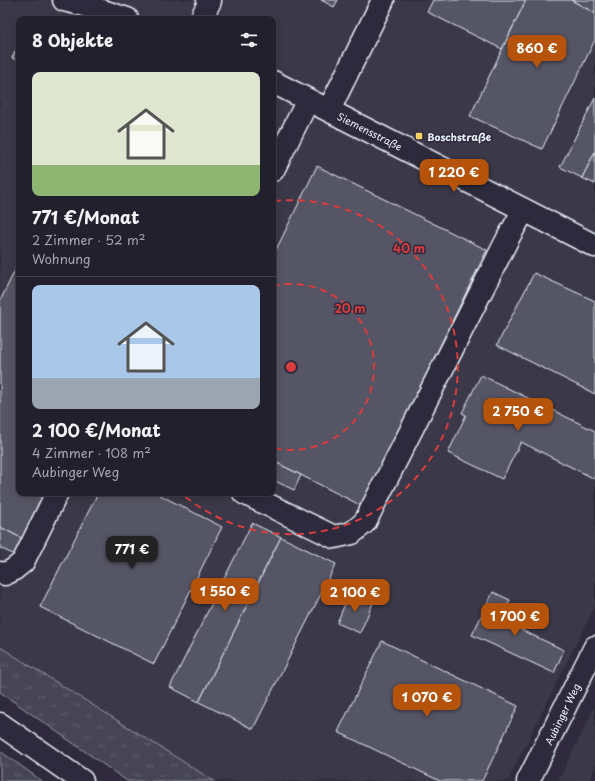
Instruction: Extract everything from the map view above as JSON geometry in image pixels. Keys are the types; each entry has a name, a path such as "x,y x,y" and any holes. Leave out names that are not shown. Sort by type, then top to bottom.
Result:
{"street":[{"path":"64,0 118,16"},
{"path":"202,16 210,1 208,0"},
{"path":"329,110 382,0"},
{"name":"Siemensstraße","path":"276,84 595,246"},
{"path":"276,164 308,100"},
{"path":"250,496 334,537 352,533 365,522 508,238 524,210"},
{"path":"0,573 6,574 23,562 56,496"},
{"name":"Aubinger Weg","path":"528,781 595,647"},
{"path":"0,724 82,781"}],"shaded area":[{"path":"0,0 595,0 595,606 508,781 214,781 0,647"},
{"path":"595,706 595,768 589,781 558,781"}],"green space":[{"path":"0,647 214,781 127,781 0,692"},
{"path":"0,751 42,781 0,781"}],"building":[{"path":"321,0 338,0 334,7"},
{"path":"433,0 526,0 502,49 427,12"},
{"path":"526,0 571,0 595,13 595,40 542,149 470,116"},
{"path":"571,0 595,0 595,13"},
{"path":"16,49 16,60 12,58"},
{"path":"595,98 595,152 582,178 560,167"},
{"path":"595,152 595,184 582,178"},
{"path":"317,166 487,250 362,506 276,463 276,250"},
{"path":"16,268 16,496 47,496 25,540 0,527 0,301"},
{"path":"534,273 595,301 595,394 497,345"},
{"path":"481,375 595,431 595,479 521,442 502,479 448,453 466,415 462,413"},
{"path":"276,462 301,475 294,490 276,481"},
{"path":"96,496 162,496 222,527 154,664 40,607"},
{"path":"252,523 281,537 199,702 170,687"},
{"path":"0,527 25,540 17,556 0,548"},
{"path":"281,537 336,564 253,729 199,702"},
{"path":"493,592 510,600 500,620 564,650 554,673 472,635"},
{"path":"349,594 373,603 360,633 337,623"},
{"path":"382,641 518,706 482,781 440,781 338,732"}],"place":[{"name":"Boschstraße","path":"419,136"}]}
